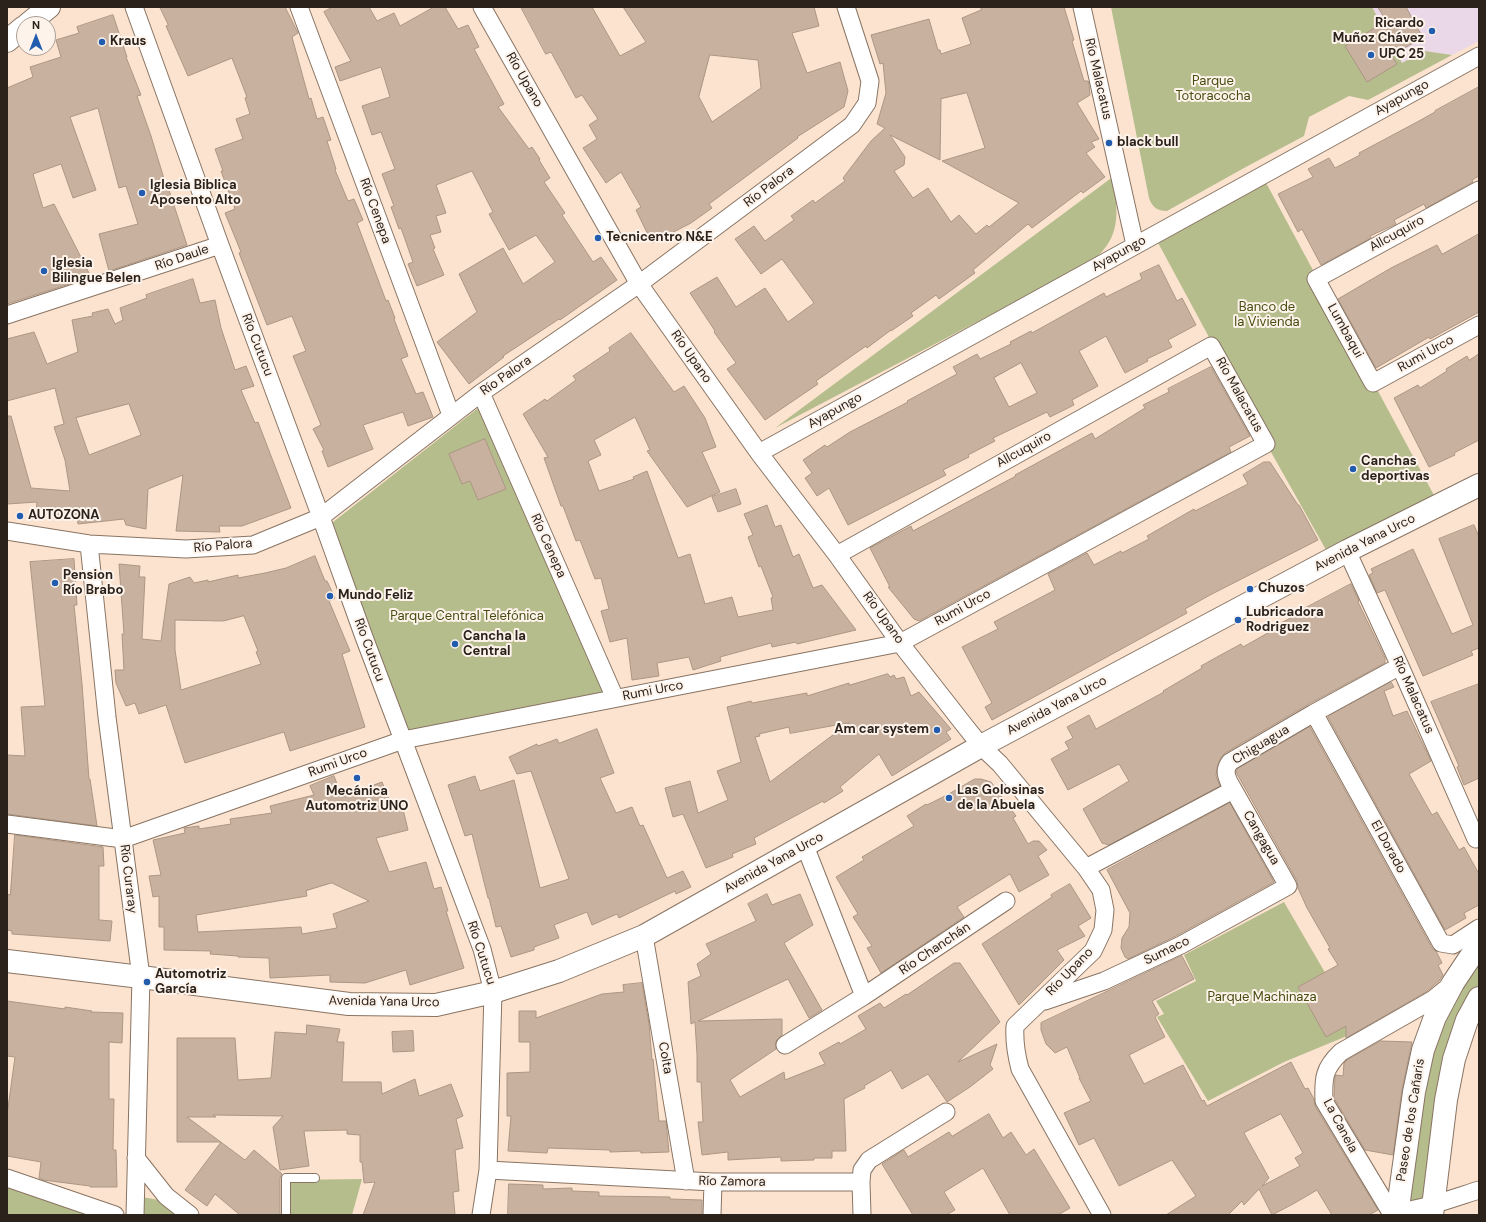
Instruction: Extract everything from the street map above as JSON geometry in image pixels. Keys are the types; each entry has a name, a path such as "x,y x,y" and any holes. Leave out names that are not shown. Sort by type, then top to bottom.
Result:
{"street":[{"path":"37,16 48,7"},
{"name":"Río Cutucu","path":"134,7 364,637 482,949 494,992 488,1170 481,1215"},
{"name":"Río Cenepa","path":"299,7 451,415"},
{"name":"Río Upano","path":"482,7 639,284 759,453 837,555 900,643 981,746 1000,764 1086,868 1102,890 1105,910 1103,930 1093,951 1015,1026 1014,1040 1020,1069 1102,1215"},
{"name":"Río Palora","path":"7,531 89,544 186,549 254,545 321,517 451,415 639,284 852,125 867,103 870,81 846,7"},
{"name":"Río Malacatus","path":"1082,7 1135,245"},
{"path":"7,41 16,34"},
{"name":"Ayapungo","path":"759,453 1479,56"},
{"name":"Allcuquiro","path":"1316,279 1479,190"},
{"name":"Río Daule","path":"7,315 220,245"},
{"name":"Lumbaqui","path":"1316,279 1373,383"},
{"name":"Rumi Urco","path":"1373,383 1479,326"},
{"name":"Río Malacatus","path":"1211,346 1266,444"},
{"name":"Allcuquiro","path":"837,555 1211,346"},
{"name":"Río Cenepa","path":"481,393 615,698"},
{"name":"Rumi Urco","path":"7,824 123,839 403,740 900,643 1266,444"},
{"name":"Avenida Yana Urco","path":"7,961 349,1004 436,1006 494,992 559,971 644,936 981,746 1347,551 1477,491"},
{"name":"Río Curaray","path":"89,544 105,702 141,977 135,1215"},
{"name":"Río Malacatus","path":"1347,551 1400,666 1476,839"},
{"name":"Chiguagua","path":"1233,790 1226,775 1226,768 1230,762 1314,713 1400,666"},
{"name":"El Dorado","path":"1314,713 1441,943 1453,945 1479,928"},
{"path":"1086,868 1233,790"},
{"name":"Cangagua","path":"1233,790 1288,886"},
{"path":"805,846 864,996"},
{"name":"Sumaco","path":"1041,1002 1104,981 1181,944 1288,886"},
{"name":"Río Chanchán","path":"785,1044 864,996 1006,901"},
{"name":"Colta","path":"644,936 686,1181"},
{"name":"Paseo de los Cañaris","path":"1397,1214 1414,1092 1423,1050 1435,1017 1453,983 1479,944"},
{"name":"La Canela","path":"1397,1214 1390,1211 1384,1203 1324,1101 1323,1085 1325,1074 1331,1062 1341,1052 1432,1000 1453,983"},
{"path":"1433,1209 1446,1100 1454,1059 1467,1020 1479,998"},
{"path":"862,1215 860,1182 862,1170 870,1160 946,1112"},
{"path":"136,1158 166,1196 190,1215"},
{"name":"Río Zamora","path":"488,1170 713,1182 860,1182"},
{"path":"7,1178 115,1215"},
{"path":"712,1215 713,1182"},
{"path":"1397,1214 1433,1209 1479,1190"}],"lane":[{"path":"286,1215 286,1178 315,1178"}],"shaded area":[{"name":"Ricardo Muñoz Chávez","path":"1372,7 1479,7 1479,41 1452,55 1425,51 1402,63"}],"green space":[{"name":"Parque Totoracocha","path":"1111,7 1372,7 1402,63 1425,51 1452,55 1368,100 1349,96 1309,117 1304,136 1167,211 1163,211 1155,208 1149,198"},
{"path":"1114,176 1116,223 1109,243 1091,262 775,428"},
{"name":"Banco de la Vivienda","path":"1264,179 1436,499 1330,557 1271,452 1156,239"},
{"name":"Parque Central Telefónica","path":"482,405 607,692 405,734 328,526"},
{"name":"Parque Machinaza","path":"1284,902 1359,1031 1284,1062 1208,1101 1157,1017 1164,1014 1156,1001 1196,981 1184,955"},
{"path":"1479,944 1479,998 1467,1020 1432,1215 1397,1215 1414,1092"},
{"path":"362,1179 352,1215 288,1215 288,1180"},
{"path":"7,1182 105,1215 7,1215"},
{"path":"142,1197 159,1200 178,1215 141,1215"}],"building":[{"path":"160,7 285,7 298,33 292,37 309,99 311,98 317,119 323,117 331,140 327,141 336,169 335,170 348,201 354,199 363,220 357,223 386,301 388,300 395,318 394,319 408,356 401,359 416,394 423,392 433,417 408,426 403,412 363,425 373,449 328,467 322,451 324,450 313,429 321,425 293,356 306,351 292,316 267,325 239,253 241,252 225,213 235,209 221,171 223,171 215,149 243,139 236,119 250,114 245,98 247,97 232,58 188,76 166,26 168,25"},
{"path":"333,7 369,7 377,21 394,13 400,26 434,7 445,7 458,29 468,25 479,47 474,49 504,104 498,107 529,149 532,147 540,159 539,160 550,178 544,182 565,213 562,215 593,262 601,257 617,280 560,320 559,319 503,356 504,357 469,384 437,342 477,312 459,274 503,248 523,284 555,262 536,235 509,250 489,214 493,212 472,171 436,185 446,213 436,216 441,232 430,235 435,248 433,249 444,275 417,286 408,264 413,262 401,228 399,229 391,207 394,206 382,174 395,169 381,132 372,135 362,106 390,97 381,67 340,81 335,67 351,61 324,12"},
{"path":"521,7 592,7 620,56 646,42 623,7 814,7 819,26 792,33 807,73 840,62 848,91 844,107 797,137 798,138 709,204 712,208 691,223 652,243 636,210 641,207 621,172 606,183 583,148 597,139 589,125 598,119 582,95 576,98 551,52 546,54","holes":["710,55 758,60 761,88 712,122 699,97"]},
{"path":"981,7 1064,7 1084,81 1088,81 1089,84 1090,95 1077,103 1099,139 1091,142 1095,147 1086,153 1105,177 1083,193 1081,191 1032,228 1028,224 973,270 975,273 939,299 936,295 911,313 913,316 867,348 866,346 816,381 818,384 765,420 727,369 736,363 714,332 715,331 690,293 717,277 736,307 765,288 788,322 814,303 782,259 761,274 735,239 754,226 765,241 794,220 791,216 813,200 815,203 845,181 843,178 871,141 885,128 877,124 886,93 883,63 880,64 871,35 929,19 938,50 940,50 941,54 971,44 962,18 981,10","holes":["967,93 985,148 942,161 1019,203 989,227 987,225 976,234 959,215 951,222 928,188 913,198 894,171 904,165 905,157 890,135 940,160 941,99"]},
{"path":"1378,7 1406,7 1423,38 1391,55 1397,64 1367,82 1345,46 1386,21"},
{"path":"113,15 126,57 141,95 137,96 187,245 109,271 99,234 138,224 126,186 119,188 98,108 70,117 96,190 73,198 61,164 33,174 43,208 54,204 91,277 7,304 7,88 33,77 30,67 61,57 56,40 79,33 77,27"},
{"path":"1479,87 1479,176 1472,180 1473,182 1426,208 1424,204 1394,220 1396,224 1370,236 1371,238 1321,265 1302,229 1298,232 1278,194 1313,177 1308,169 1329,158 1335,168 1360,155 1359,153"},
{"path":"1479,234 1479,312 1430,339 1429,337 1376,368 1338,299 1391,268 1437,245 1442,254"},
{"path":"1159,265 1177,301 1182,298 1196,325 1168,340 1172,347 1147,359 1148,361 1125,373 1106,336 1079,351 1098,386 1072,400 1074,405 1050,417 1047,412 993,438 995,441 968,455 969,457 943,470 946,475 848,525 829,488 817,496 805,478 812,473 803,460 825,445 827,447 850,432 908,402 907,401 957,374 953,367 977,354 980,359 1011,344 1010,342 1031,331 1032,333 1104,293 1106,297 1142,279 1140,274","holes":["1021,363 1037,393 1009,407 994,378"]},
{"path":"193,279 200,303 215,300 221,328 235,370 246,366 254,386 241,390 255,423 258,422 291,508 242,526 219,526 220,532 176,531 183,475 148,489 146,529 126,525 124,519 78,524 77,517 36,514 37,502 7,504 7,416 11,416 31,488 70,491 65,460 54,427 64,424 55,388 7,401 7,339 34,332 47,364 78,352 72,320 93,316 92,313 108,309 115,324 123,320 120,308 147,298 146,295","holes":["129,404 141,435 89,455 76,418"]},
{"path":"631,333 674,392 684,386 705,418 716,447 702,452 720,492 687,507 647,451 650,450 635,417 594,440 601,455 588,461 599,491 634,479 633,477 647,471 678,558 690,554 705,604 732,597 738,617 773,610 771,598 773,597 761,566 759,567 748,537 753,535 744,514 767,505 775,527 781,525 793,557 799,554 813,588 822,585 856,630 797,644 796,642 772,647 771,643 720,657 721,661 693,670 689,657 657,663 659,676 632,680 627,638 610,642 601,611 609,609 601,578 595,579 580,540 576,541 563,506 561,506 544,458 548,457 523,414 545,399 547,401 576,380 573,376 610,351 609,348"},
{"path":"1479,354 1479,440 1454,453 1455,455 1429,467 1394,398 1418,385 1420,388 1467,356 1469,360"},
{"path":"1211,367 1250,436 1229,447 1231,452 919,621 914,619 888,587 890,587 870,548 911,526 913,531 1016,476 1015,475 1092,433 1095,439 1145,408 1143,405 1169,392 1168,389"},
{"path":"485,439 506,489 478,500 470,481 462,484 449,454"},
{"path":"1264,462 1270,462 1299,505 1318,540 1210,595 1185,609 1187,613 992,720 985,707 992,703 962,647 998,629 994,622 1055,590 1048,574 1087,553 1094,565 1149,539 1147,536 1194,509 1195,511 1248,484 1243,475"},
{"path":"736,489 741,504 718,512 712,497"},
{"path":"1474,525 1479,537 1479,648 1471,651 1473,655 1423,676 1385,590 1377,593 1369,575 1373,573 1371,569 1413,549 1452,634 1473,625 1439,539"},
{"path":"315,556 325,581 327,581 335,598 329,601 350,651 342,654 365,727 290,751 284,732 185,763 166,705 139,714 135,703 126,706 116,683 115,670 124,670 122,634 124,634 119,564 140,566 139,577 145,577 142,639 161,641 169,584 190,577 194,583 208,580 208,582 238,575 238,578 286,568","holes":["244,616 258,651 256,652 261,664 181,690 175,650 175,620 223,621"]},
{"path":"74,559 77,605 74,605 89,779 97,826 7,814 7,755 25,756 21,707 45,706 30,562"},
{"path":"1351,584 1385,658 1385,663 1309,704 1225,753 1220,759 1217,768 1216,776 1220,786 1109,845 1102,843 1083,809 1129,781 1119,764 1068,790 1051,759 1069,749 1065,742 1073,738 1067,727 1089,715 1096,729 1164,692 1163,691 1202,668 1201,666 1241,644 1243,647 1282,625 1281,623 1300,613 1300,611"},
{"path":"888,674 890,677 894,675 896,679 904,677 911,696 919,692 951,729 946,732 951,739 892,776 879,754 840,787 843,791 824,803 823,801 754,838 756,844 732,854 733,857 706,868 683,814 673,817 665,788 690,781 698,813 728,800 717,771 741,762 727,707 751,701 752,703 807,693 807,696 849,683 849,685","holes":["849,723 770,782 755,737 760,736 759,734 789,727 790,733"]},
{"path":"1391,682 1394,687 1384,691 1393,716 1407,711 1431,761 1409,774 1432,815 1437,812 1459,850 1464,847 1479,874 1479,905 1464,913 1466,918 1445,930 1328,717"},
{"path":"1479,684 1479,778 1464,785 1457,767 1459,766 1431,702"},
{"path":"1310,727 1432,948 1436,951 1442,963 1438,965 1443,975 1440,980 1426,992 1346,1038 1346,1026 1326,1037 1298,987 1338,965 1307,908 1298,888 1297,881 1236,772 1237,769"},
{"path":"597,729 614,773 600,778 616,813 632,807 640,826 643,825 667,878 683,871 691,887 676,894 675,891 619,918 617,914 592,925 587,912 554,925 559,938 534,947 534,950 511,957 501,926 496,927 472,834 465,836 448,785 475,776 480,791 514,780 540,888 569,879 531,771 517,774 509,757 537,744 538,746 557,739 559,743"},
{"path":"334,776 342,797 382,782 392,807 402,805 408,830 376,838 389,872 426,862 434,889 441,887 448,911 446,911 464,968 410,985 406,970 365,983 330,982 330,975 270,978 269,958 210,954 211,951 164,950 164,927 159,927 159,896 153,897 149,876 161,875 153,840 185,833 184,828 199,826 199,829 231,824 230,819 272,813 270,806 314,795 310,786","holes":["332,883 369,901 333,914 337,928 302,934 301,927 198,932 196,915 307,896 306,891"]},
{"path":"975,779 991,782 1016,816 1013,818 1028,844 1033,841 1039,841 1047,850 1038,856 1049,875 1019,892 1010,874 957,907 964,917 881,973 867,948 872,946 853,917 858,914 836,877 864,860 862,857 914,826 907,816 926,804 927,805 947,795"},
{"path":"1230,803 1274,882 1176,936 1128,959 1125,957 1121,948 1122,938 1129,927 1130,913 1107,870"},
{"path":"15,835 103,847 104,866 99,866 99,920 112,921 110,941 12,934 12,931 7,930 7,894 10,895"},
{"path":"1070,884 1091,918 1078,926 1085,936 1057,950 1064,960 1019,1005 982,944 1052,897 1051,895"},
{"path":"767,894 772,905 800,894 813,925 784,943 822,1010 809,1018 788,979 698,1021 782,1019 782,1035 776,1041 776,1049 730,1080 740,1097 784,1072 785,1080 825,1064 819,1053 839,1042 840,1044 866,1029 858,1016 880,1003 884,1008 906,994 907,995 954,963 960,963 1000,1022 958,1062 997,1044 990,1065 993,1069 970,1087 947,1102 928,1074 902,1089 891,1070 864,1086 865,1088 844,1099 846,1151 832,1151 832,1158 781,1161 781,1157 728,1160 728,1152 702,1155 698,1122 703,1122 701,1082 697,1082 695,1022 691,1024 688,982 701,976 697,964 711,954 706,944 756,921 748,904"},
{"path":"1182,956 1194,979 1152,1001 1159,1014 1155,1017 1165,1037 1129,1055 1144,1084 1183,1065 1202,1101 1204,1100 1207,1106 1291,1062 1305,1089 1308,1088 1314,1099 1315,1106 1378,1210 1369,1215 1332,1215 1317,1190 1272,1215 1259,1189 1244,1205 1242,1201 1228,1215 1166,1215 1196,1196 1172,1160 1119,1186 1094,1138 1079,1145 1064,1113 1091,1101 1079,1078 1067,1047 1055,1053 1046,1044 1041,1030 1041,1023","holes":["1281,1114 1303,1153 1295,1158 1300,1166 1262,1186 1269,1178 1244,1133"]},
{"path":"642,983 649,1024 659,1121 666,1121 669,1152 610,1152 610,1150 548,1148 547,1153 508,1151 511,1116 507,1116 507,1073 530,1072 530,1042 519,1042 519,1011 536,1011 536,1018 602,994 624,992 623,985"},
{"path":"7,1001 65,1009 65,1007 92,1011 91,1012 123,1013 122,1043 109,1042 109,1099 114,1099 113,1150 116,1150 117,1187 90,1187 43,1180 39,1178 41,1162 7,1156 7,1115 15,1057 7,1056"},
{"path":"307,1025 340,1029 337,1042 344,1042 342,1082 381,1082 382,1094 415,1079 419,1096 451,1084 463,1116 456,1119 463,1148 455,1150 459,1191 453,1192 455,1215 363,1215 375,1182 364,1183 362,1162 360,1162 360,1135 347,1134 347,1130 304,1131 309,1166 280,1170 273,1127 283,1116 213,1115 216,1117 187,1117 221,1142 177,1142 177,1038 235,1038 238,1080 271,1078 275,1032 306,1034"},
{"path":"413,1031 414,1051 393,1052 392,1032"},
{"path":"1381,1041 1412,1042 1402,1090 1393,1155 1365,1150 1334,1098 1335,1077 1336,1075 1343,1076 1344,1063"},
{"path":"989,1114 1003,1138 1011,1132 1026,1155 1034,1149 1070,1208 1058,1215 1010,1215 983,1168 944,1192 955,1210 946,1215 913,1215 882,1164 904,1150 908,1157 949,1132 952,1136"},
{"path":"221,1142 245,1160 254,1150 282,1174 280,1178 280,1215 240,1215 215,1194 207,1206 185,1190"},
{"path":"509,1184 543,1185 543,1189 572,1188 572,1191 599,1192 599,1196 670,1197 670,1199 702,1200 702,1215 508,1215"}],"place":[{"name":"Ricardo Muñoz Chávez","path":"1432,31"},
{"name":"Kraus","path":"102,42"},
{"name":"UPC 25","path":"1371,55"},
{"name":"black bull","path":"1109,143"},
{"name":"Iglesia Biblica Aposento Alto","path":"142,193"},
{"name":"Tecnicentro N&E","path":"598,238"},
{"name":"Iglesia Bilingue Belen","path":"44,271"},
{"name":"Canchas deportivas","path":"1353,469"},
{"name":"AUTOZONA","path":"20,516"},
{"name":"Pension Río Brabo","path":"55,583"},
{"name":"Chuzos","path":"1250,589"},
{"name":"Mundo Feliz","path":"330,596"},
{"name":"Lubricadora Rodriguez","path":"1238,620"},
{"name":"Cancha la Central","path":"455,644"},
{"name":"Am car system","path":"937,730"},
{"name":"Mecánica Automotriz UNO","path":"357,778"},
{"name":"Las Golosinas de la Abuela","path":"949,798"},
{"name":"Automotriz García","path":"147,982"}]}
